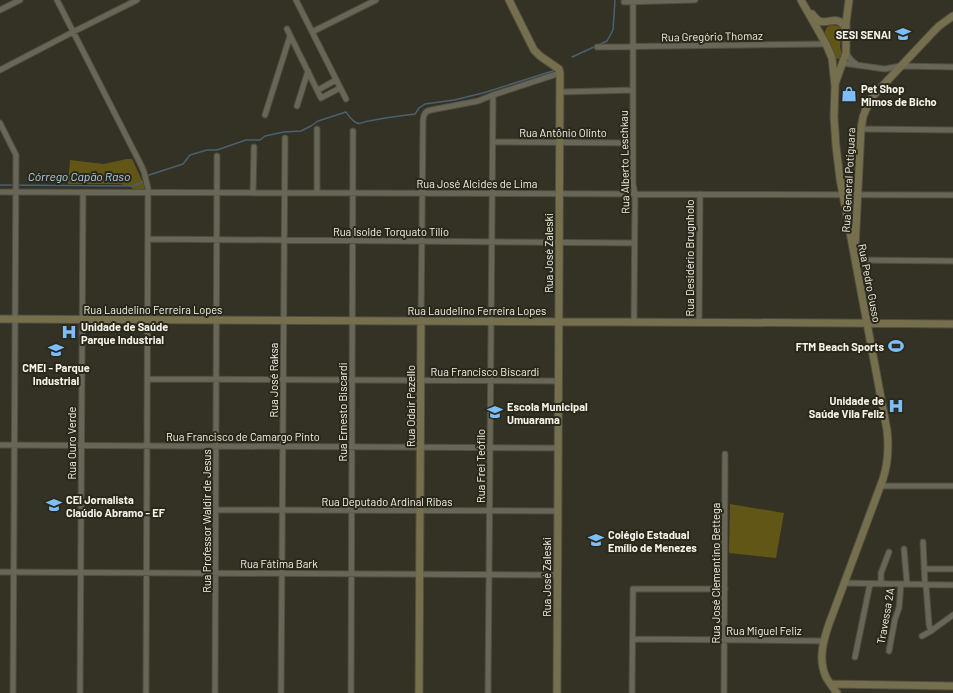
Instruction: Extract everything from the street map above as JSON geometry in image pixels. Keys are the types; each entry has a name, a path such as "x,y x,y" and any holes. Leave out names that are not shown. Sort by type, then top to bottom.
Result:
{"street":[{"path":"0,10 20,0"},
{"path":"57,0 144,172 149,193 146,693"},
{"path":"0,70 137,0"},
{"path":"296,0 346,99"},
{"path":"312,32 376,0"},
{"path":"493,95 560,73 559,69 534,50 509,0"},
{"path":"624,2 695,0"},
{"name":"Rua Alberto Leschkau","path":"633,2 633,184 635,194 634,322"},
{"name":"Rua Pedro Gusso","path":"803,3 819,21 826,21"},
{"name":"Rua Pedro Gusso","path":"803,3 830,52 832,62 835,86 834,117 836,146 842,194 888,438 887,465 881,486 844,583 824,641 831,684 837,693"},
{"path":"819,31 821,26 826,21 834,20 841,16 848,3"},
{"name":"Rua Pedro Gusso","path":"835,86 846,54 848,3"},
{"name":"Rua General Potiguara","path":"855,260 862,129 863,117 866,109 873,96 900,66 939,26 953,16"},
{"path":"834,20 840,22 846,29"},
{"path":"287,29 321,98 340,88"},
{"path":"265,115 290,36"},
{"name":"Rua Gregório Thomaz","path":"597,47 826,44"},
{"path":"846,54 858,65"},
{"path":"832,62 837,64 842,63 858,65 885,70 900,66 953,67"},
{"path":"297,106 308,71"},
{"name":"Rua José Zaleski","path":"557,693 560,73"},
{"path":"318,90 336,80"},
{"path":"560,92 633,90"},
{"name":"Rua Odair Pazello","path":"419,693 423,120 424,113 427,111 478,101 493,95"},
{"name":"Rua Frei Teófilo","path":"488,693 493,95"},
{"path":"0,123 16,155 13,693"},
{"path":"316,193 317,129"},
{"path":"862,129 953,130"},
{"name":"Rua Ernesto Biscardi","path":"351,693 353,131"},
{"name":"Rua José Raksa","path":"281,693 285,138"},
{"name":"Rua Antônio Olinto","path":"493,142 633,142"},
{"path":"253,193 254,147"},
{"name":"Rua Professor Waldir de Jesus","path":"215,693 217,156"},
{"name":"Rua José Alcides de Lima","path":"0,192 16,190 149,193 953,195"},
{"name":"Rua Ouro Verde","path":"80,693 83,192"},
{"name":"Rua Desidério Brugnholo","path":"699,322 700,194"},
{"name":"Rua Isolde Torquato Tílio","path":"148,239 634,243"},
{"path":"855,260 953,261"},
{"name":"Rua Laudelino Ferreira Lopes","path":"0,319 953,324"},
{"name":"Rua Francisco Biscardi","path":"148,379 558,381"},
{"name":"Rua Francisco de Camargo Pinto","path":"0,445 558,448"},
{"name":"Rua José Clementino Bettega","path":"724,693 726,454"},
{"path":"881,486 953,486"},
{"name":"Rua Deputado Ardinal Ribas","path":"216,510 558,511"},
{"path":"923,542 929,625 931,630"},
{"path":"904,549 907,584"},
{"path":"881,584 881,573 889,552"},
{"path":"924,569 953,569"},
{"name":"Rua Fátima Bark","path":"0,572 557,575"},
{"path":"844,583 953,585"},
{"path":"855,658 870,584"},
{"name":"Travessa 2A","path":"889,651 895,619 899,610 901,584"},
{"path":"632,693 633,589 724,590"},
{"path":"922,636 953,615"},
{"name":"Rua Miguel Feliz","path":"633,639 824,641"},
{"path":"831,684 953,686"}],"shaded area":[{"path":"831,25 842,28 840,46 842,56 839,59 835,58 824,34 827,27"},
{"path":"132,159 146,189 136,192 130,186 119,184 68,184 70,160 103,164"},
{"path":"730,504 784,513 776,558 729,553"}],"waterway":[{"name":"Córrego Capão Raso","path":"572,57 607,41 613,30 615,0"},
{"name":"Córrego Capão Raso","path":"146,176 183,164 190,155 207,150 217,150 246,140 260,140 265,136 284,132 301,131 318,121 346,112 354,121 360,124 367,121 415,114 419,108 425,104 454,100 483,93 556,70"},
{"name":"Córrego Capão Raso","path":"0,185 134,186 144,181"}],"place":[{"name":"SESI SENAI","path":"903,34"},
{"name":"Pet Shop Mimos de Bicho","path":"849,94"},
{"name":"Unidade de Saúde Parque Industrial","path":"69,332"},
{"name":"FTM Beach Sports","path":"896,346"},
{"name":"CMEI - Parque Industrial","path":"56,350"},
{"name":"Unidade de Saúde Vila Feliz","path":"896,406"},
{"name":"Escola Municipal Umuarama","path":"495,412"},
{"name":"CEI Jornalista Claúdio Abramo - EF","path":"54,505"},
{"name":"Colégio Estadual Emílio de Menezes","path":"596,540"}]}
